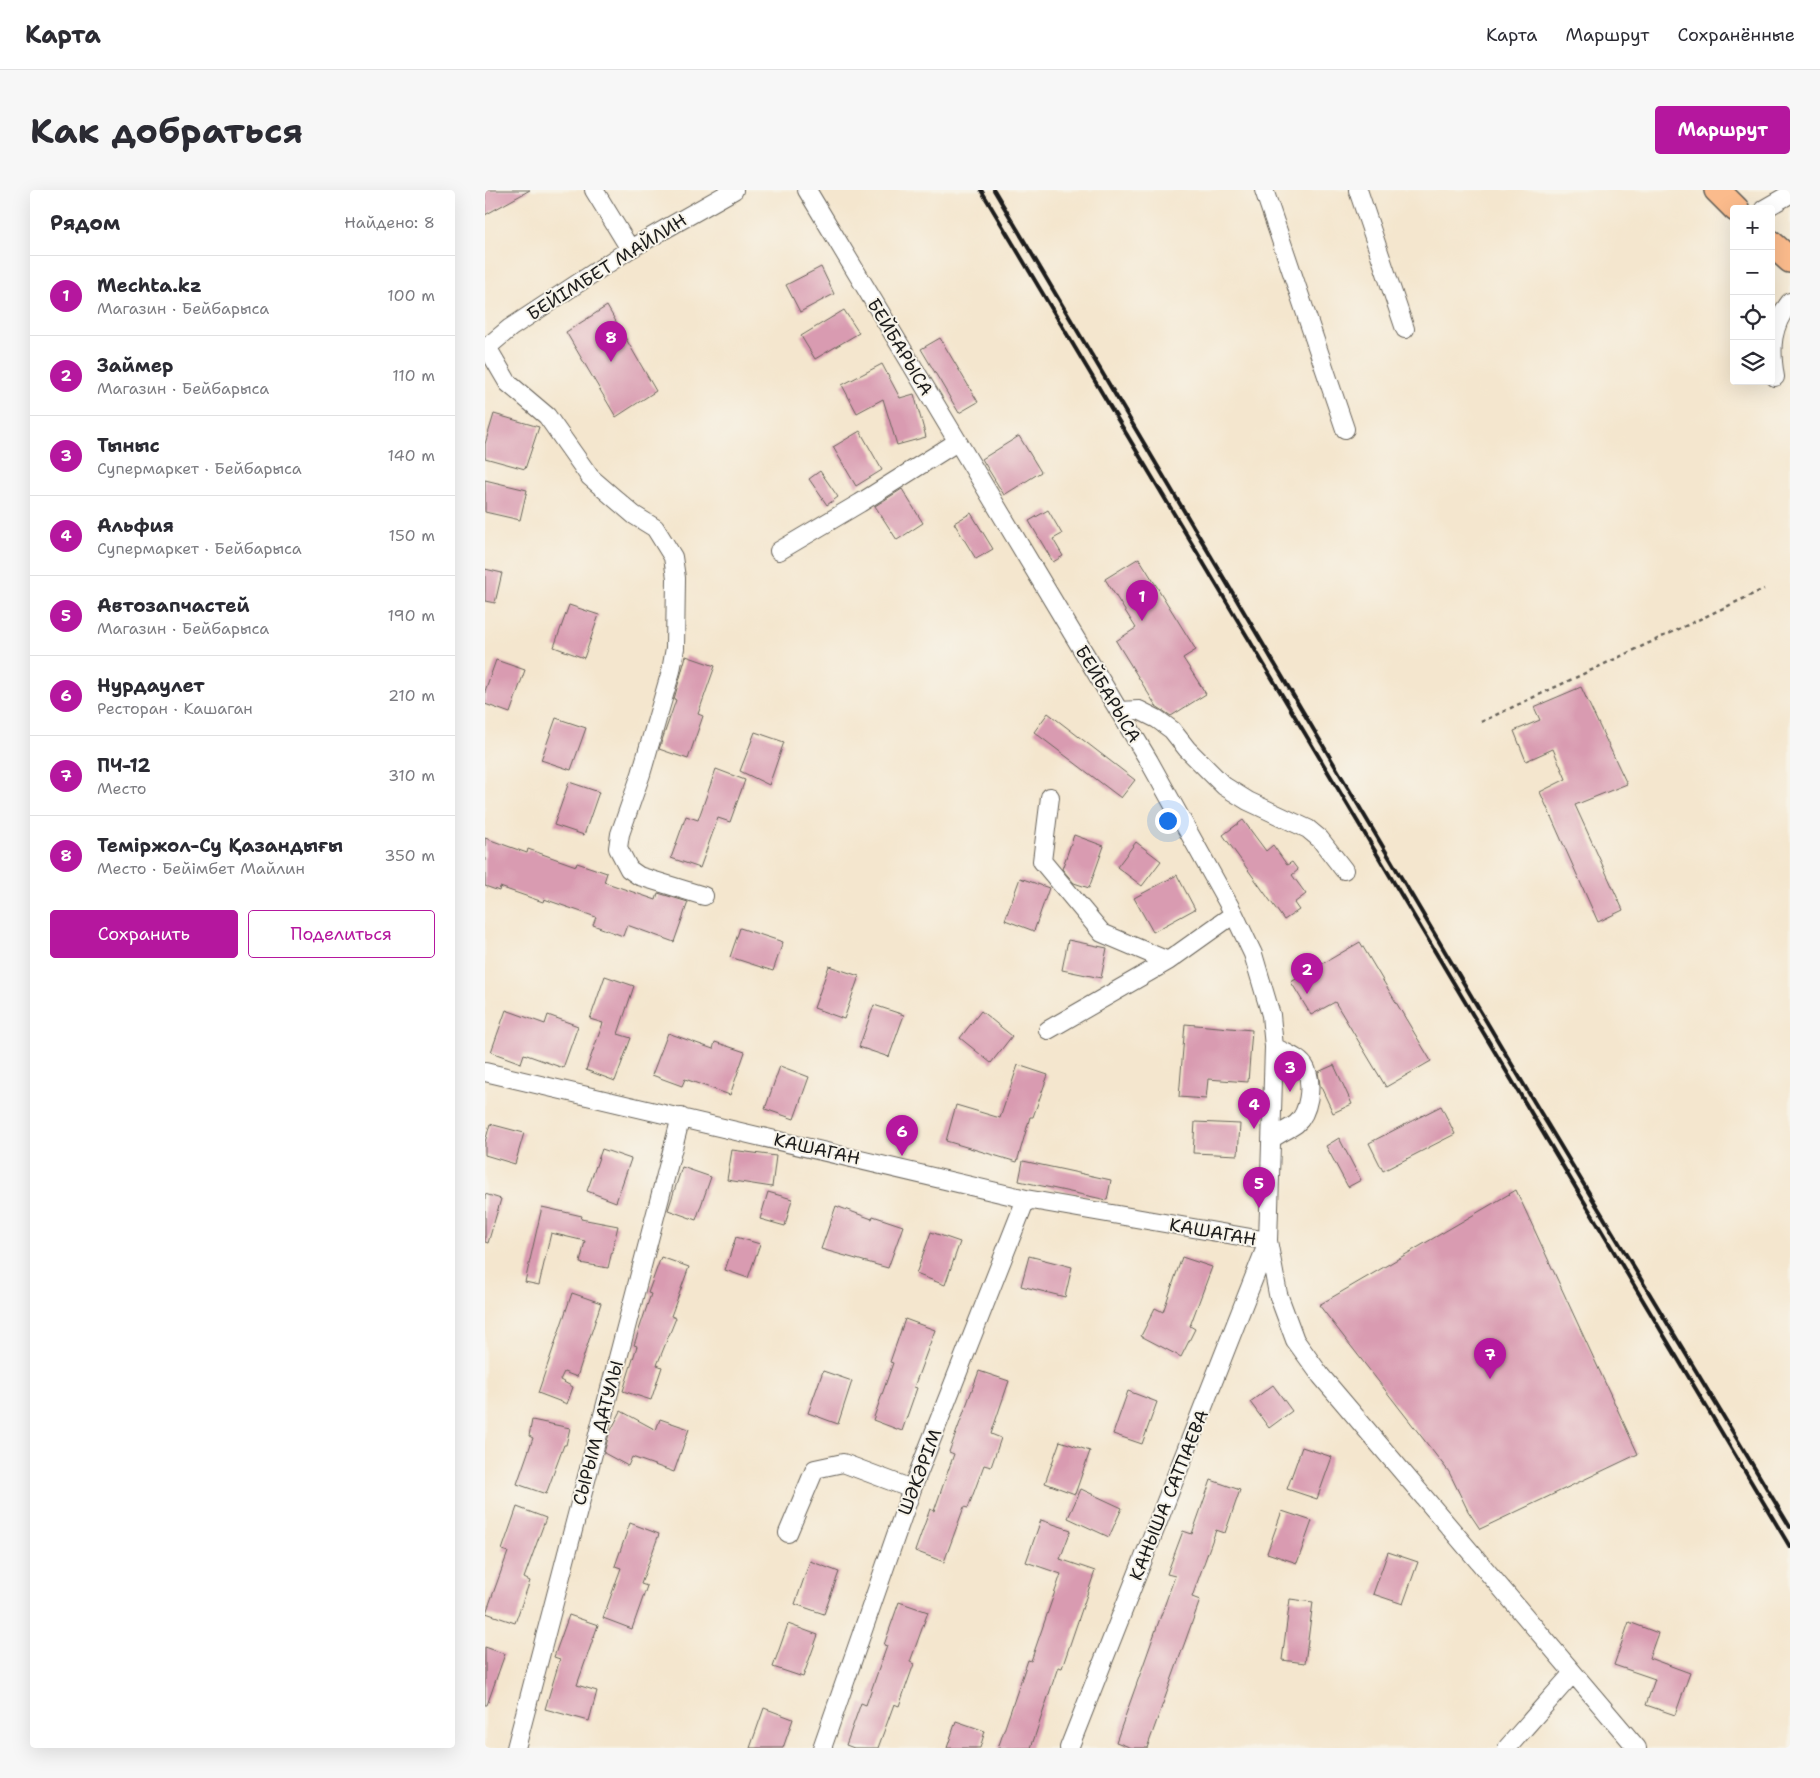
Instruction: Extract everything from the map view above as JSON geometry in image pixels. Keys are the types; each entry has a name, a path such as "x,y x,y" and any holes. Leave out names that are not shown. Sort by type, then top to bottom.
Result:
{"highway":[{"path":"1717,190 1732,205"},
{"path":"1775,247 1790,260"}],"street":[{"path":"594,190 630,249"},
{"name":"БЕЙІМБЕТ МАЙЛИН","path":"486,348 509,328 714,195 734,190"},
{"name":"БЕЙБАРЫСА","path":"807,190 1119,711 1234,914 1253,954 1271,1015 1275,1047 1269,1241"},
{"path":"1264,190 1345,429"},
{"path":"1358,190 1405,328"},
{"path":"1771,205 1790,194"},
{"path":"1773,340 1779,315 1790,302"},
{"path":"486,348 508,383 547,416 590,477 634,515 655,528 673,557 675,578 675,648 671,671 641,774 620,834 618,848 629,870 639,876 704,896"},
{"path":"779,551 861,503 957,442"},
{"path":"1119,711 1139,710 1157,719 1172,730 1187,749 1224,786 1248,802 1308,829 1321,839 1344,870"},
{"path":"1050,797 1042,861 1102,933 1168,961"},
{"path":"1048,1030 1168,961 1234,914"},
{"path":"1273,1138 1297,1123 1306,1110 1310,1088 1306,1069 1296,1058 1275,1047"},
{"name":"КАШАГАН","path":"485,1072 1026,1199 1269,1241"},
{"name":"СЫРЫМ ДАТУЛЫ","path":"516,1748 681,1117"},
{"name":"ШӘКӘРІМ","path":"822,1748 912,1489 1026,1199"},
{"path":"1269,1241 1278,1294 1295,1340 1321,1376 1637,1748"},
{"name":"КАНЫША САТПАЕВА","path":"1069,1748 1269,1241"},
{"path":"788,1533 815,1469 843,1463 912,1489"},
{"path":"1507,1748 1573,1673"}],"path":[{"path":"1481,722 1764,590"}],"building":[{"path":"485,190 530,190 485,215"},
{"path":"821,267 834,294 800,312 786,285"},
{"path":"607,306 656,391 616,417 566,332"},
{"path":"844,310 859,333 815,359 801,336"},
{"path":"940,338 978,402 959,413 921,349"},
{"path":"882,364 900,398 914,394 926,437 897,445 883,399 857,413 842,385"},
{"path":"494,414 539,427 525,469 485,458 485,444"},
{"path":"860,431 882,470 856,486 833,447"},
{"path":"1019,436 1041,472 1004,495 982,459"},
{"path":"820,471 838,497 827,505 809,479"},
{"path":"485,480 527,490 520,520 485,512"},
{"path":"902,489 923,523 897,540 875,506"},
{"path":"1048,510 1062,534 1053,539 1063,556 1053,562 1029,521"},
{"path":"971,513 993,549 976,559 954,523"},
{"path":"1139,558 1196,650 1183,658 1206,694 1171,716 1156,706 1116,641 1136,628 1105,579"},
{"path":"485,569 502,573 495,603 485,601"},
{"path":"569,605 599,615 584,658 554,647"},
{"path":"686,656 715,666 698,714 703,716 688,759 659,749 676,700 674,699"},
{"path":"496,660 525,670 510,713 485,704 485,691"},
{"path":"1581,687 1627,784 1575,805 1623,910 1598,922 1540,792 1566,779 1553,749 1526,761 1514,731 1540,720 1534,707"},
{"path":"1048,713 1135,780 1121,798 1034,732"},
{"path":"556,718 586,728 571,770 541,760"},
{"path":"755,732 784,742 769,785 740,771"},
{"path":"716,769 745,780 730,822 718,818 700,868 671,858 686,816 698,820"},
{"path":"569,782 599,792 584,835 554,825"},
{"path":"1243,820 1266,851 1273,845 1287,865 1292,862 1298,870 1292,875 1306,894 1294,903 1299,910 1284,920 1223,835"},
{"path":"1074,835 1104,846 1089,888 1074,883 1062,869"},
{"path":"485,838 527,853 528,849 576,866 577,863 607,873 604,882 656,900 658,893 688,902 674,942 627,925 623,936 593,925 596,917 544,899 543,902 500,887 499,891 485,886"},
{"path":"1136,842 1161,861 1142,886 1117,867"},
{"path":"1177,875 1195,909 1153,932 1134,898"},
{"path":"1020,878 1049,888 1034,931 1005,920"},
{"path":"740,928 783,942 773,971 730,957"},
{"path":"1068,940 1107,948 1101,978 1062,970"},
{"path":"1360,942 1431,1061 1386,1087 1335,1002 1311,1015 1291,982"},
{"path":"829,966 859,976 844,1019 814,1008"},
{"path":"605,976 634,986 618,1034 631,1038 615,1081 586,1070 603,1023 590,1019"},
{"path":"874,1005 904,1015 889,1057 859,1047"},
{"path":"506,1010 545,1024 548,1015 578,1026 563,1068 524,1054 521,1063 491,1052"},
{"path":"981,1011 1012,1036 991,1063 960,1038"},
{"path":"1185,1024 1252,1030 1248,1082 1208,1079 1206,1099 1179,1097"},
{"path":"668,1033 713,1049 715,1042 745,1052 730,1095 685,1079 682,1086 652,1075"},
{"path":"1018,1065 1048,1075 1033,1117 1030,1117 1017,1162 946,1141 956,1105 1000,1118"},
{"path":"1334,1065 1352,1104 1333,1113 1320,1085 1318,1072"},
{"path":"780,1066 809,1077 794,1119 765,1109"},
{"path":"1441,1106 1455,1134 1383,1171 1369,1143"},
{"path":"1195,1122 1240,1124 1238,1155 1193,1153"},
{"path":"490,1124 524,1133 515,1164 485,1155 485,1142"},
{"path":"1339,1138 1361,1180 1348,1187 1326,1146"},
{"path":"602,1149 631,1159 616,1202 587,1191"},
{"path":"732,1150 776,1156 772,1187 727,1180"},
{"path":"1023,1161 1111,1180 1107,1200 1019,1181"},
{"path":"682,1167 711,1177 696,1220 668,1210"},
{"path":"1516,1190 1638,1454 1480,1529 1468,1511 1449,1472 1319,1305"},
{"path":"768,1192 792,1199 785,1226 760,1219"},
{"path":"485,1194 501,1199 488,1243 485,1242"},
{"path":"836,1206 872,1219 873,1216 903,1226 888,1268 821,1249"},
{"path":"542,1207 582,1216 581,1219 618,1226 608,1268 580,1263 585,1241 551,1233 539,1285 525,1282"},
{"path":"931,1232 960,1242 945,1285 916,1274"},
{"path":"736,1237 760,1244 748,1278 725,1270"},
{"path":"1029,1256 1072,1267 1065,1297 1021,1286"},
{"path":"661,1257 689,1267 671,1316 676,1318 657,1365 662,1367 651,1400 623,1391 637,1346 634,1345 651,1294 648,1293"},
{"path":"1182,1257 1212,1267 1190,1326 1195,1329 1181,1357 1141,1336 1155,1308 1163,1312"},
{"path":"572,1293 601,1303 577,1377 564,1372 560,1380 573,1387 567,1404 538,1393"},
{"path":"905,1319 935,1330 914,1387 917,1388 902,1431 873,1420 893,1363 890,1362"},
{"path":"823,1371 852,1381 838,1424 808,1413"},
{"path":"979,1371 1009,1381 991,1434 1001,1438 991,1467 984,1465 968,1508 964,1507 944,1562 915,1551 930,1509 934,1511 954,1454 949,1452"},
{"path":"1273,1385 1292,1411 1269,1428 1250,1402"},
{"path":"1128,1391 1157,1402 1142,1444 1113,1434"},
{"path":"621,1411 656,1430 660,1419 689,1429 674,1472 632,1457 628,1466 604,1453 609,1434"},
{"path":"532,1420 570,1428 566,1445 564,1445 546,1494 517,1484 533,1438 529,1436"},
{"path":"1060,1441 1090,1451 1075,1494 1045,1483"},
{"path":"1302,1447 1332,1457 1317,1499 1287,1489"},
{"path":"1211,1480 1240,1490 1225,1533 1216,1530 1192,1597 1200,1600 1147,1748 1132,1748 1116,1742 1175,1576 1167,1574 1183,1531 1192,1534"},
{"path":"1081,1489 1122,1508 1109,1537 1068,1518"},
{"path":"517,1507 546,1518 524,1578 530,1581 515,1623 486,1613 508,1552 502,1550"},
{"path":"1282,1511 1312,1521 1297,1563 1267,1553"},
{"path":"1041,1520 1071,1530 1060,1559 1095,1571 1062,1668 1058,1667 1031,1748 998,1748 1028,1660 1031,1661 1061,1574 1026,1562"},
{"path":"630,1523 659,1534 641,1584 647,1586 632,1629 603,1618 621,1568 615,1566"},
{"path":"1388,1552 1418,1562 1403,1604 1373,1594"},
{"path":"810,1561 839,1572 824,1614 795,1604"},
{"path":"1290,1599 1313,1602 1305,1663 1282,1660"},
{"path":"899,1602 928,1612 910,1662 914,1664 899,1706 894,1704 878,1748 854,1748 846,1745 861,1703 866,1705 887,1646 884,1645"},
{"path":"569,1615 598,1625 577,1685 597,1691 589,1721 545,1709 560,1659 554,1657"},
{"path":"1629,1622 1658,1633 1649,1658 1690,1673 1675,1715 1646,1705 1655,1679 1614,1665"},
{"path":"788,1624 818,1635 803,1677 773,1667"},
{"path":"485,1647 505,1654 487,1705 485,1705"},
{"path":"764,1708 793,1719 783,1748 750,1748"},
{"path":"956,1721 985,1731 980,1748 947,1748"}],"railway":[{"path":"981,190 1790,1547"},
{"path":"994,190 1527,1090 1790,1527"}],"place":[{"name":"Теміржол-Су Қазандығы","path":"611,362"},
{"name":"Mechta.kz","path":"1142,621"},
{"name":"Займер","path":"1307,994"},
{"name":"Тыныс","path":"1290,1092"},
{"name":"Альфия","path":"1254,1129"},
{"name":"Нурдаулет","path":"902,1156"},
{"name":"Автозапчастей","path":"1259,1208"},
{"name":"ПЧ-12","path":"1490,1379"}]}
